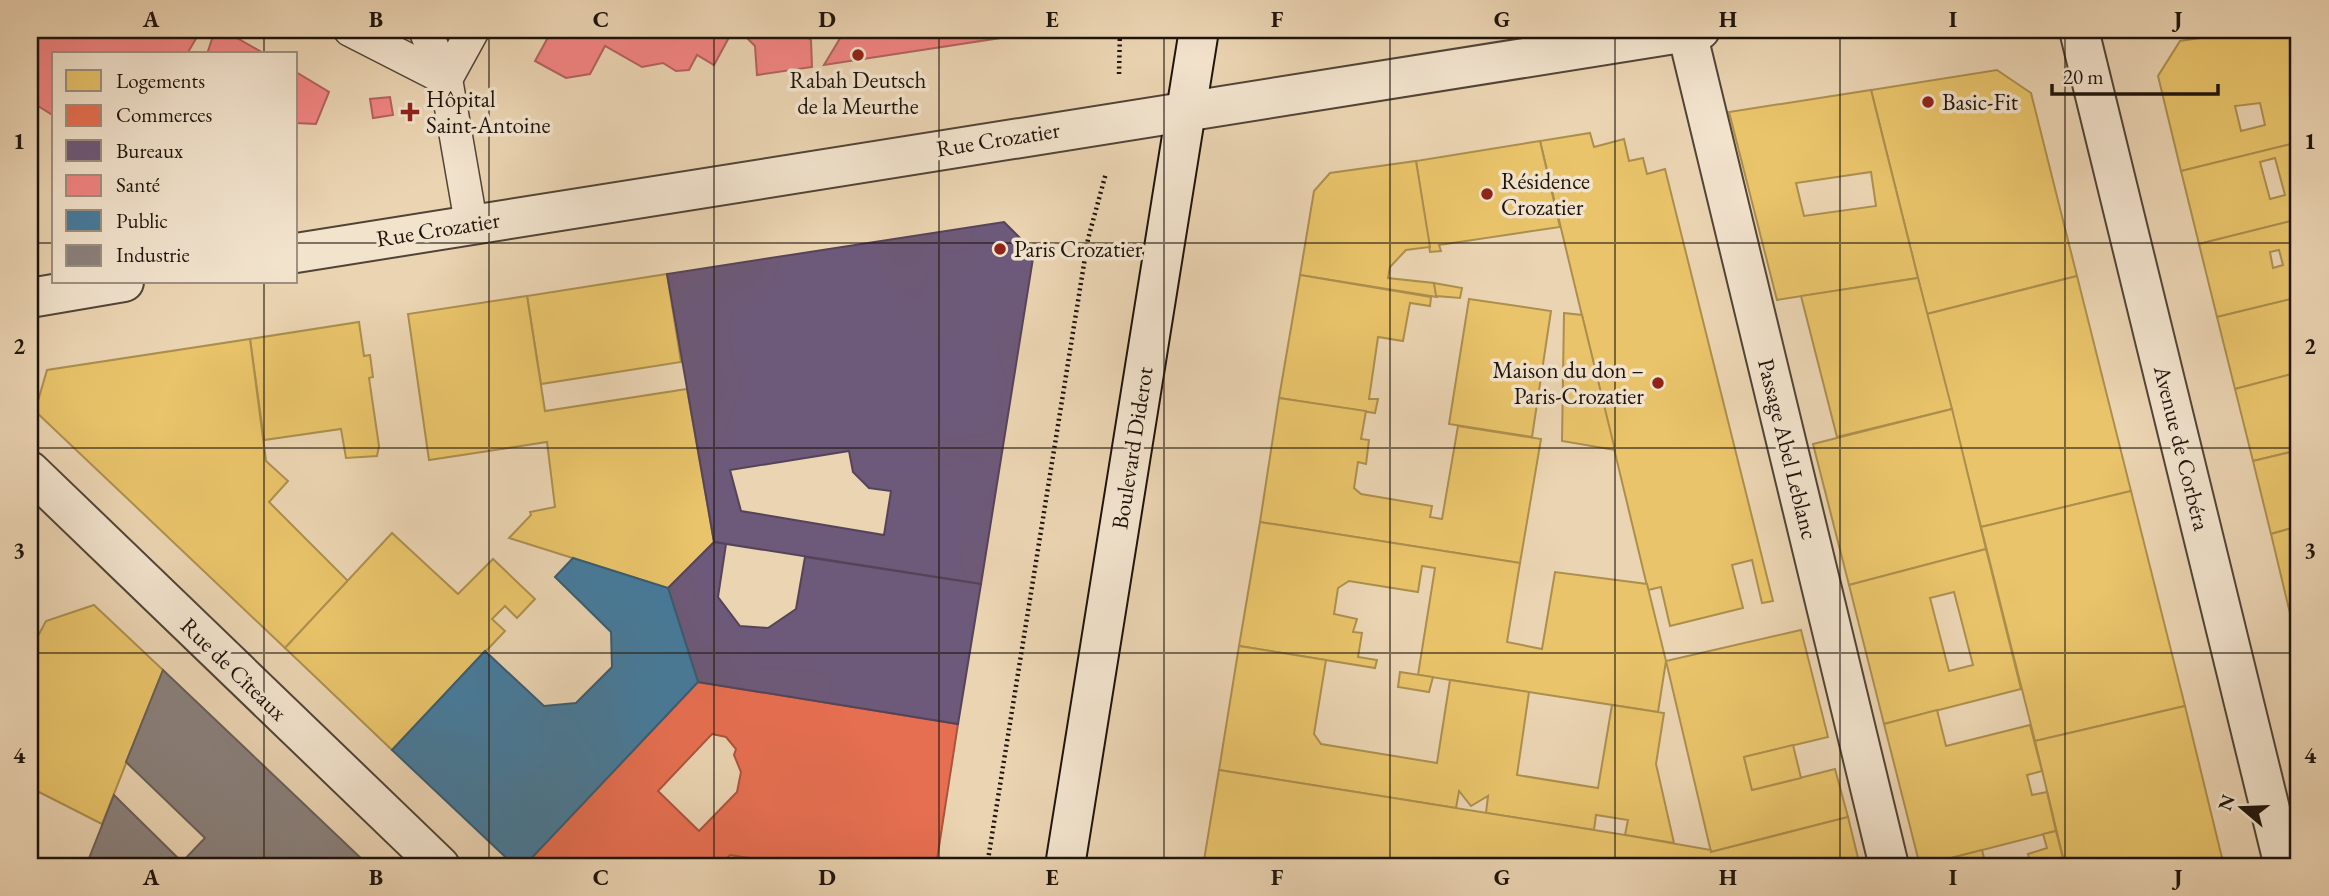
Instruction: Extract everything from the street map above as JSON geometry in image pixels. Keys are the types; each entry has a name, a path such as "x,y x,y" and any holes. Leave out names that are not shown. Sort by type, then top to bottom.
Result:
{"street":[{"name":"Boulevard Diderot","path":"1065,866 1169,202 1199,30"},
{"name":"Avenue de Corbéra","path":"2079,30 2284,866"},
{"name":"Rue Crozatier","path":"298,253 471,223 1694,31"},
{"name":"Passage Abel Leblanc","path":"1694,31 1889,866"},
{"path":"30,298 112,284"},
{"name":"Rue de Cîteaux","path":"33,485 440,866"}],"lane":[{"path":"350,30 446,79"},
{"path":"425,30 446,79 471,223"},
{"path":"446,79 473,30"}],"path":[{"path":"1120,30 1120,61"},
{"path":"987,866 1088,239 1106,172"}],"building: Logements":[{"path":"2255,30 2299,30 2299,142 2181,171 2158,76 2180,41","holes":["2260,103 2265,125 2241,131 2235,106"]},
{"path":"1997,70 2031,93 2077,276 1927,314 1871,90"},
{"path":"1871,90 1918,278 1777,300 1729,112","holes":["1871,172 1876,206 1804,216 1796,183"]},
{"name":"Maison du don – Paris-Crozatier","path":"1590,133 1594,147 1624,139 1629,161 1643,158 1647,174 1665,169 1773,601 1762,603 1752,560 1732,565 1743,608 1670,626 1661,587 1648,590 1540,141"},
{"name":"Résidence Crozatier","path":"1540,141 1560,227 1439,245 1441,251 1430,252 1416,161"},
{"path":"2299,142 2299,219 2199,244 2181,171","holes":["2275,158 2285,195 2270,199 2260,162"]},
{"path":"1416,161 1430,247 1406,250 1390,267 1388,278 1434,283 1437,297 1300,275 1314,191 1330,173"},
{"path":"2299,219 2299,297 2217,317 2199,244","holes":["2279,250 2283,265 2273,268 2270,252"]},
{"path":"667,274 681,362 541,384 527,296"},
{"path":"1300,275 1431,297 1430,306 1410,303 1403,341 1378,337 1369,399 1378,399 1375,413 1279,398"},
{"path":"2077,276 2131,491 1981,527 1927,314"},
{"path":"1918,278 1952,409 1837,437 1801,296"},
{"path":"1434,283 1462,288 1460,298 1436,296"},
{"path":"527,296 545,411 687,389 714,542 668,588 509,538 531,515 530,512 555,507 547,442 429,460 408,314"},
{"path":"2299,297 2299,329 2290,331 2295,347 2299,345 2299,372 2235,389 2217,317"},
{"path":"1469,299 1551,311 1532,437 1449,424"},
{"path":"1564,313 1582,315 1615,450 1562,441"},
{"path":"359,322 364,356 370,355 373,377 369,378 379,446 377,456 346,458 341,429 264,440 250,339"},
{"path":"250,339 266,461 288,481 269,502 348,581 285,648 35,411 47,370"},
{"path":"2299,372 2299,450 2253,461 2235,389"},
{"path":"1279,398 1366,411 1361,439 1369,440 1366,464 1358,462 1354,488 1361,494 1432,506 1430,517 1442,519 1458,426 1541,439 1520,563 1260,522"},
{"path":"1952,409 1986,549 1849,585 1813,444"},
{"path":"2299,450 2299,526 2271,534 2253,461"},
{"path":"2131,491 2185,706 2035,741 1981,527"},
{"path":"1260,522 1520,563 1507,642 1542,649 1555,572 1647,584 1666,661 1658,712 1418,675 1435,568 1422,566 1418,592 1349,581 1338,588 1334,614 1357,619 1353,632 1362,633 1358,657 1377,660 1375,668 1239,646"},
{"path":"2299,526 2299,602 2288,605 2271,534"},
{"path":"392,533 458,594 493,559 535,599 517,618 505,606 492,619 505,631 392,750 285,648"},
{"path":"1986,549 2021,689 1884,724 1849,585","holes":["1954,592 1973,665 1949,671 1930,598"]},
{"path":"2299,602 2299,649 2288,605"},
{"path":"94,605 163,670 102,824 37,791 30,808 30,632 38,636 46,621"},
{"path":"1801,630 1828,737 1744,757 1752,790 1835,769 1848,817 1711,852 1666,661"},
{"path":"1239,646 1326,660 1314,734 1321,744 1437,763 1450,680 1529,692 1517,775 1598,788 1612,705 1664,713 1656,764 1674,843 1625,835 1628,820 1596,815 1594,830 1486,813 1488,796 1471,806 1459,791 1456,808 1219,770"},
{"path":"1400,672 1433,677 1429,692 1398,687"},
{"path":"2185,706 2224,866 2065,866 2035,741"},
{"path":"1937,710 1946,746 2030,725 2042,771 2027,775 2032,795 2047,792 2056,831 1920,866 1884,724"},
{"path":"1793,745 1801,778 1752,790 1744,757"},
{"path":"1219,770 1625,835 1711,852 1848,817 1860,866 1203,866"},
{"path":"2056,831 2065,866 2031,866 2028,854 2047,848 2043,834"},
{"path":"1982,850 1986,866 1920,866"},
{"path":"730,855 749,858 747,866 719,866"}],"building: Commerces":[{"path":"698,682 958,724 936,866 800,866 730,855 719,866 524,866","holes":["712,734 726,737 736,749 734,755 741,772 737,792 699,831 658,791"]}],"building: Bureaux":[{"path":"1004,222 1034,252 981,584 714,542 667,274","holes":["849,451 853,472 869,488 891,491 884,535 741,511 730,470"]},
{"path":"714,542 726,544 718,597 740,626 768,628 796,609 805,557 981,584 958,724 698,682 668,588"}],"building: Santé":[{"path":"30,30 201,30 188,52 52,52 52,115 30,101"},
{"path":"215,30 223,30 262,52 208,52"},
{"path":"552,30 733,30 714,65 697,55 689,70 676,71 663,63 642,67 605,46 590,74 566,78 535,61"},
{"path":"755,30 796,30 811,40 812,67 757,75 755,46 747,38"},
{"name":"Rabah Deutsch de la Meurthe","path":"845,30 1012,30 1007,37 824,65"},
{"path":"298,73 329,92 316,124 298,123"},
{"path":"390,97 393,115 373,118 370,99"}],"building: Public":[{"path":"573,558 668,588 698,682 524,866 515,866 392,750 485,651 544,706 576,703 612,667 611,632 555,577"}],"building: Industrie":[{"path":"163,670 366,863 363,866 86,866 114,795 182,862 205,838 126,762"}],"place":[{"name":"Rabah Deutsch de la Meurthe","path":"858,55"},
{"name":"Basic-Fit","path":"1928,102"},
{"name":"Hôpital Saint-Antoine","path":"410,112"},
{"name":"Résidence Crozatier","path":"1487,194"},
{"name":"Paris Crozatier","path":"1000,249"},
{"name":"Maison du don – Paris-Crozatier","path":"1658,383"}]}
